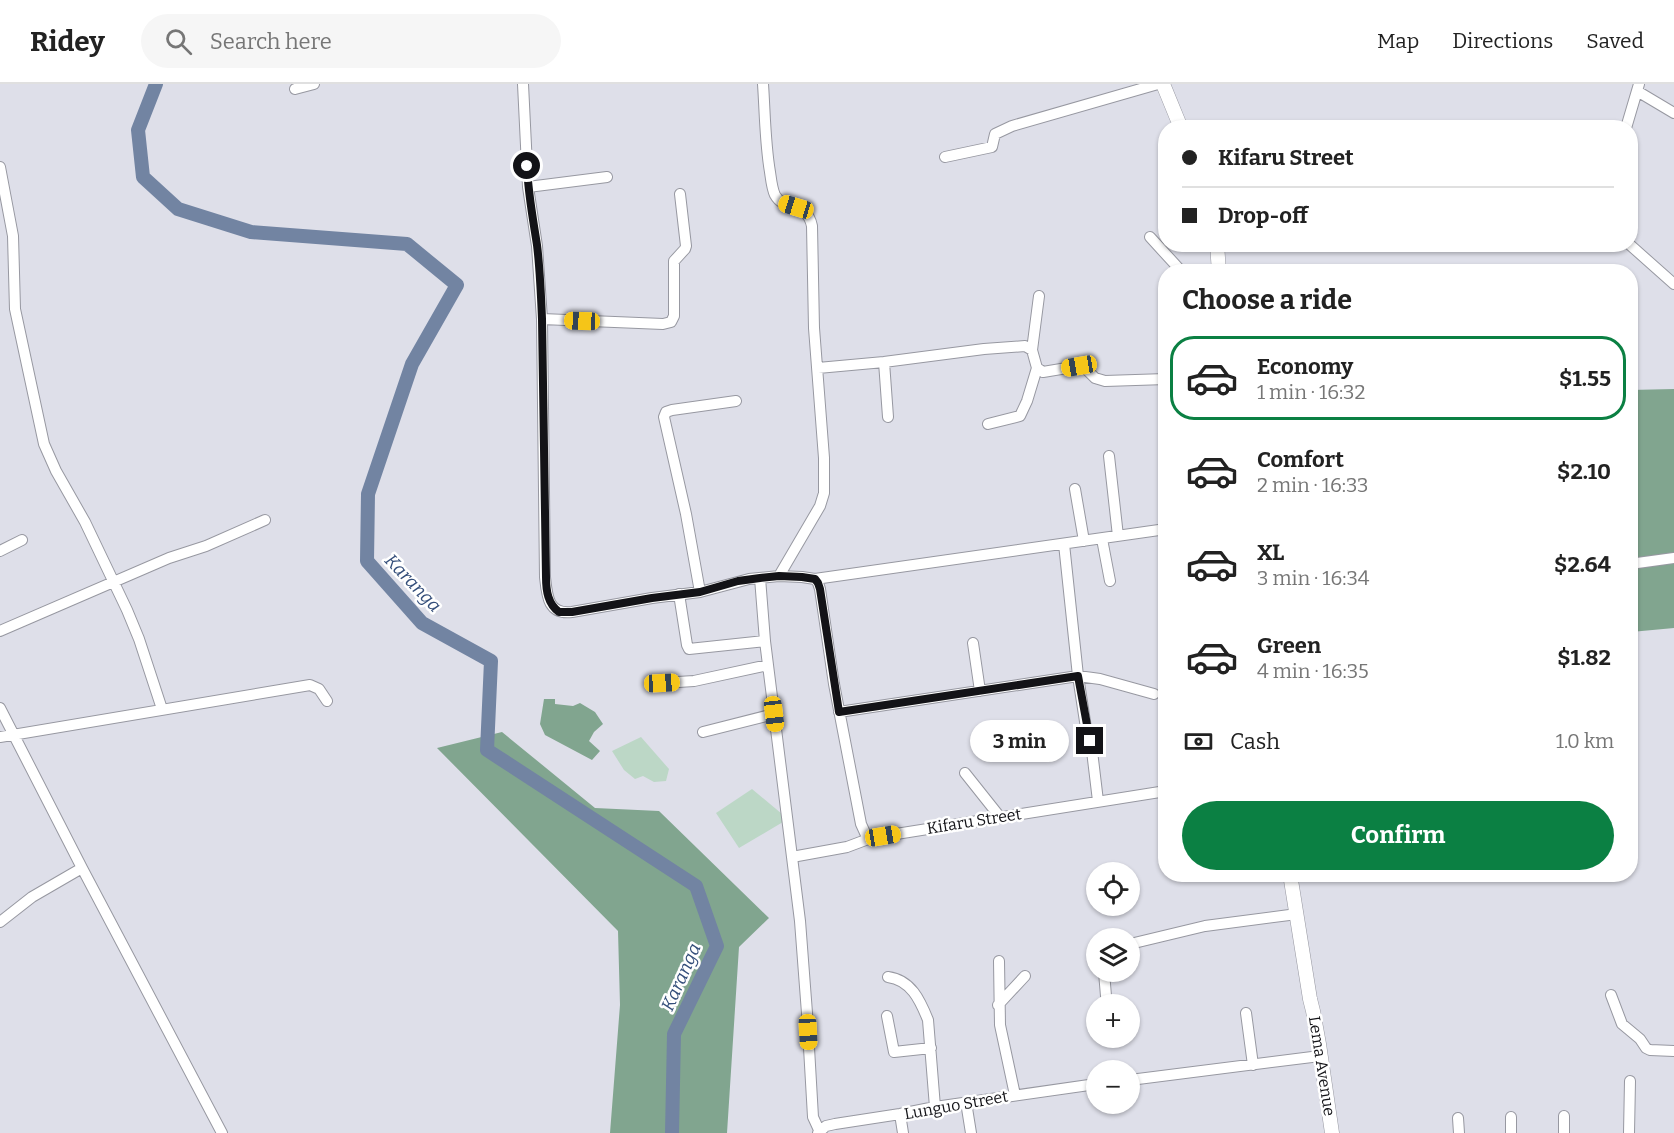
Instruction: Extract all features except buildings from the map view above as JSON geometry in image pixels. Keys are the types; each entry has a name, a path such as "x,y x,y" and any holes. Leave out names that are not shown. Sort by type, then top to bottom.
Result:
{"main road":[{"path":"1160,84 1177,120"},
{"name":"Lema Avenue","path":"1291,882 1332,1133"}],"street":[{"path":"295,89 314,84"},
{"path":"523,84 528,187 537,246 542,319 546,577 549,598 553,607 559,612 565,613 700,592 738,581 779,576 815,579 1158,530"},
{"path":"763,84 768,161 775,195 783,203 806,212 811,219 814,328 824,458 823,499 779,576"},
{"path":"945,157 992,147 995,134 1012,126 1160,84"},
{"path":"1628,120 1638,88 1674,113"},
{"path":"0,166 13,236 15,309 41,432 56,471 85,522 139,639 162,709"},
{"path":"528,187 607,177"},
{"path":"542,319 663,324 671,322 674,316 675,261 686,246 680,194"},
{"path":"1150,237 1158,246"},
{"path":"1164,252 1175,264"},
{"path":"1638,252 1674,284"},
{"path":"988,424 1020,416 1027,401 1037,368 1032,350 1039,296"},
{"path":"818,368 995,348 1025,346 1032,350"},
{"path":"884,362 888,417"},
{"path":"1037,368 1046,373 1083,367 1095,378 1105,381 1158,379"},
{"path":"700,592 686,514 664,419 666,412 672,410 736,401"},
{"path":"1109,456 1118,536"},
{"path":"1075,489 1084,541"},
{"path":"0,631 169,558 206,546 266,520"},
{"path":"1102,538 1110,581"},
{"path":"0,551 22,540"},
{"path":"1064,544 1078,676 1092,751 1098,801"},
{"path":"1638,563 1674,558"},
{"path":"760,578 765,641 800,921 813,1117 819,1132"},
{"path":"815,579 820,589 839,712 861,824 866,835 871,838"},
{"path":"680,594 689,650 765,641"},
{"path":"973,643 980,691"},
{"path":"662,683 693,681 768,665"},
{"path":"839,712 1078,676 1100,679 1154,694"},
{"path":"0,737 310,686 319,689 327,701"},
{"path":"0,708 222,1133"},
{"path":"703,732 774,714"},
{"path":"965,773 1000,817"},
{"name":"Kifaru Street","path":"792,857 847,847 871,838 1158,792"},
{"path":"0,921 32,897 82,868"},
{"path":"1140,942 1205,926 1297,914"},
{"path":"999,961 999,1005 1003,1043 1015,1095"},
{"path":"999,1005 1025,976"},
{"path":"888,977 902,980 909,986 928,1020 935,1107"},
{"path":"1611,995 1622,1024 1640,1039 1646,1048 1674,1051"},
{"path":"1246,1014 1253,1065"},
{"path":"887,1016 894,1052 932,1048"},
{"path":"1140,1079 1320,1056"},
{"path":"1629,1133 1630,1081"},
{"name":"Lunguo Street","path":"819,1132 835,1124 966,1102 1086,1085"},
{"path":"966,1102 971,1133"},
{"path":"900,1114 903,1133"},
{"path":"1564,1116 1564,1133"},
{"path":"1511,1117 1511,1133"},
{"path":"1458,1118 1459,1133"}],"green space":[{"path":"1674,389 1674,628 1638,631 1638,390"},
{"path":"544,699 555,699 555,704 573,706 580,703 595,712 603,724 594,732 589,741 600,751 592,760 545,735 540,724"},
{"path":"502,732 595,808 659,811 769,918 739,947 727,1133 610,1133 620,1005 618,931 437,748"},
{"path":"641,737 669,769 666,781 654,782 643,776 635,779 624,770 612,751"},
{"path":"752,789 788,819 739,848 716,813"}],"waterway":[{"name":"Karanga","path":"156,84 138,130 143,177 178,209 251,232 407,244 457,285 412,364 368,494 367,561 422,623 491,661 487,750 696,886 717,946 674,1034 672,1133"}],"route":[{"path":"527,166 540,277 546,588 553,607 565,613 700,592 749,579 779,576 815,579 820,589 839,712 1078,676 1090,741"}]}
